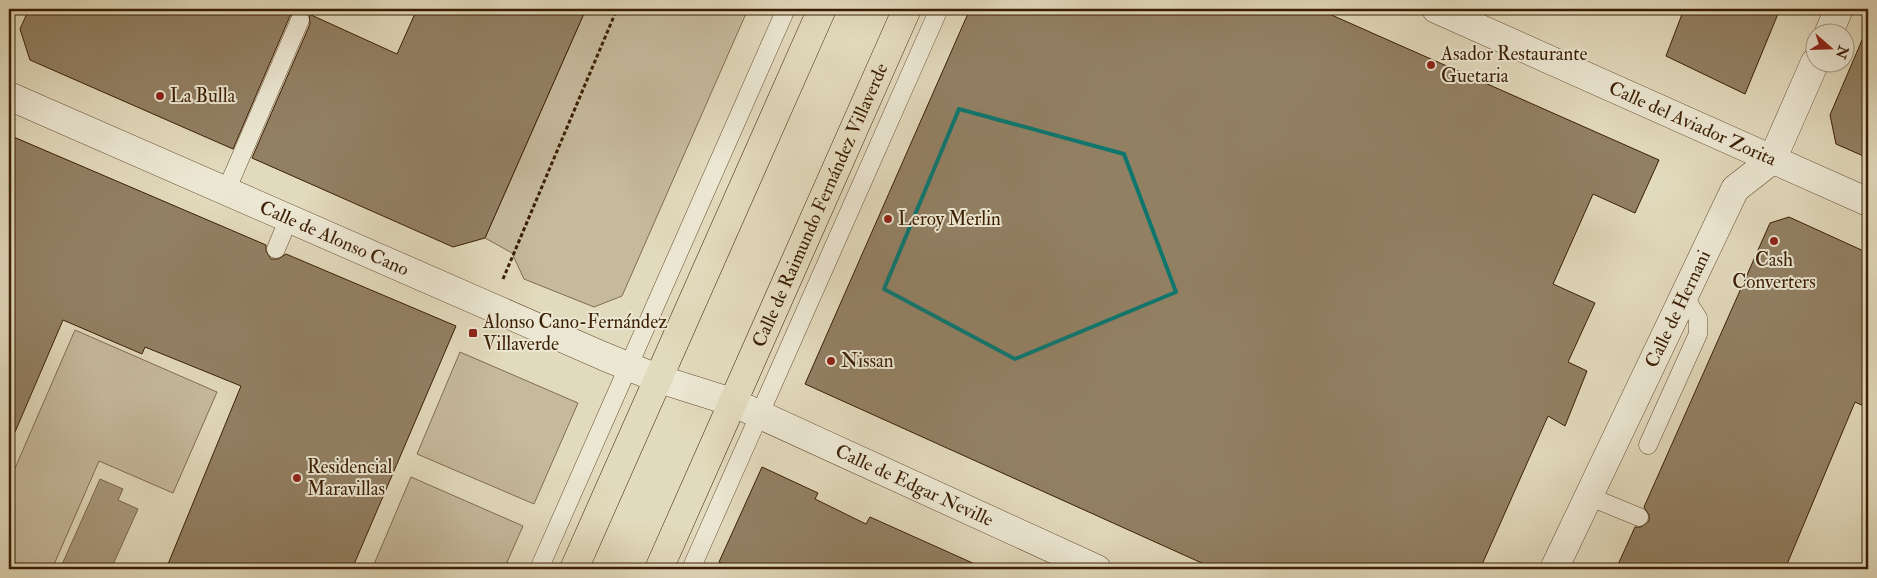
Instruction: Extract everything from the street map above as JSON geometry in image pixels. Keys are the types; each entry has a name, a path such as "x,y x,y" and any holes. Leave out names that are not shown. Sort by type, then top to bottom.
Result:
{"main road":[{"path":"574,569 822,9"},
{"name":"Calle de Raimundo Fernández Villaverde","path":"659,569 906,9"}],"street":[{"name":"Calle del Aviador Zorita","path":"1436,9 1868,202"},
{"path":"1833,22 1839,9"},
{"name":"Calle de Hernani","path":"1554,569 1735,189 1772,160 1811,72"},
{"name":"Calle de Alonso Cano","path":"9,96 659,379"},
{"path":"659,379 732,402"},
{"name":"Calle de Edgar Neville","path":"732,402 1097,569"}],"lane":[{"path":"539,569 786,9"},
{"path":"691,569 940,9"},
{"path":"226,191 300,20"},
{"path":"276,249 289,218"},
{"path":"1648,445 1698,334 1698,318 1684,296"},
{"path":"1588,496 1639,517"}],"path":[{"path":"503,279 618,9"}],"highlighted area":[{"path":"959,109 1124,154 1176,292 1015,359 884,289"}],"shaded area":[{"path":"586,9 748,9 622,296 594,307 524,279 512,253 485,238"},
{"path":"75,330 217,392 173,493 99,461 52,569 31,569 9,560 9,482"},
{"path":"460,352 578,403 534,504 417,454"},
{"path":"411,477 523,526 504,569 372,569"},
{"path":"100,479 123,489 118,500 138,509 111,569 60,569"}],"building":[{"path":"29,9 298,10 290,16 233,149 30,60 20,29"},
{"path":"417,9 586,9 485,238 453,247 252,158 310,24 309,14 397,54"},
{"path":"970,9 1318,9 1659,160 1635,213 1593,194 1553,284 1595,303 1568,362 1587,371 1565,426 1548,416 1480,569 1215,569 805,384"},
{"path":"1684,9 1780,9 1745,94 1666,56"},
{"path":"1868,26 1868,158 1836,144 1830,115 1848,72 1854,72 1854,59"},
{"name":"Residencial Maravillas","path":"9,135 266,245 266,251 271,259 278,259 286,254 456,326 352,569 166,569 241,386 145,347 142,354 63,320 9,446"},
{"path":"1789,217 1868,253 1868,408 1855,402 1785,569 1616,569 1635,527 1641,527 1649,521 1649,515 1644,507 1770,223"},
{"path":"762,467 818,493 815,499 866,524 870,517 986,569 736,569 719,562"}],"place":[{"name":"Asador Restaurante Guetaria","path":"1431,65"},
{"name":"La Bulla","path":"160,96"},
{"name":"Leroy Merlin","path":"888,219"},
{"name":"Cash Converters","path":"1774,241"},
{"name":"Alonso Cano-Fernández Villaverde","path":"473,333"},
{"name":"Nissan","path":"831,361"},
{"name":"Residencial Maravillas","path":"297,478"}]}
